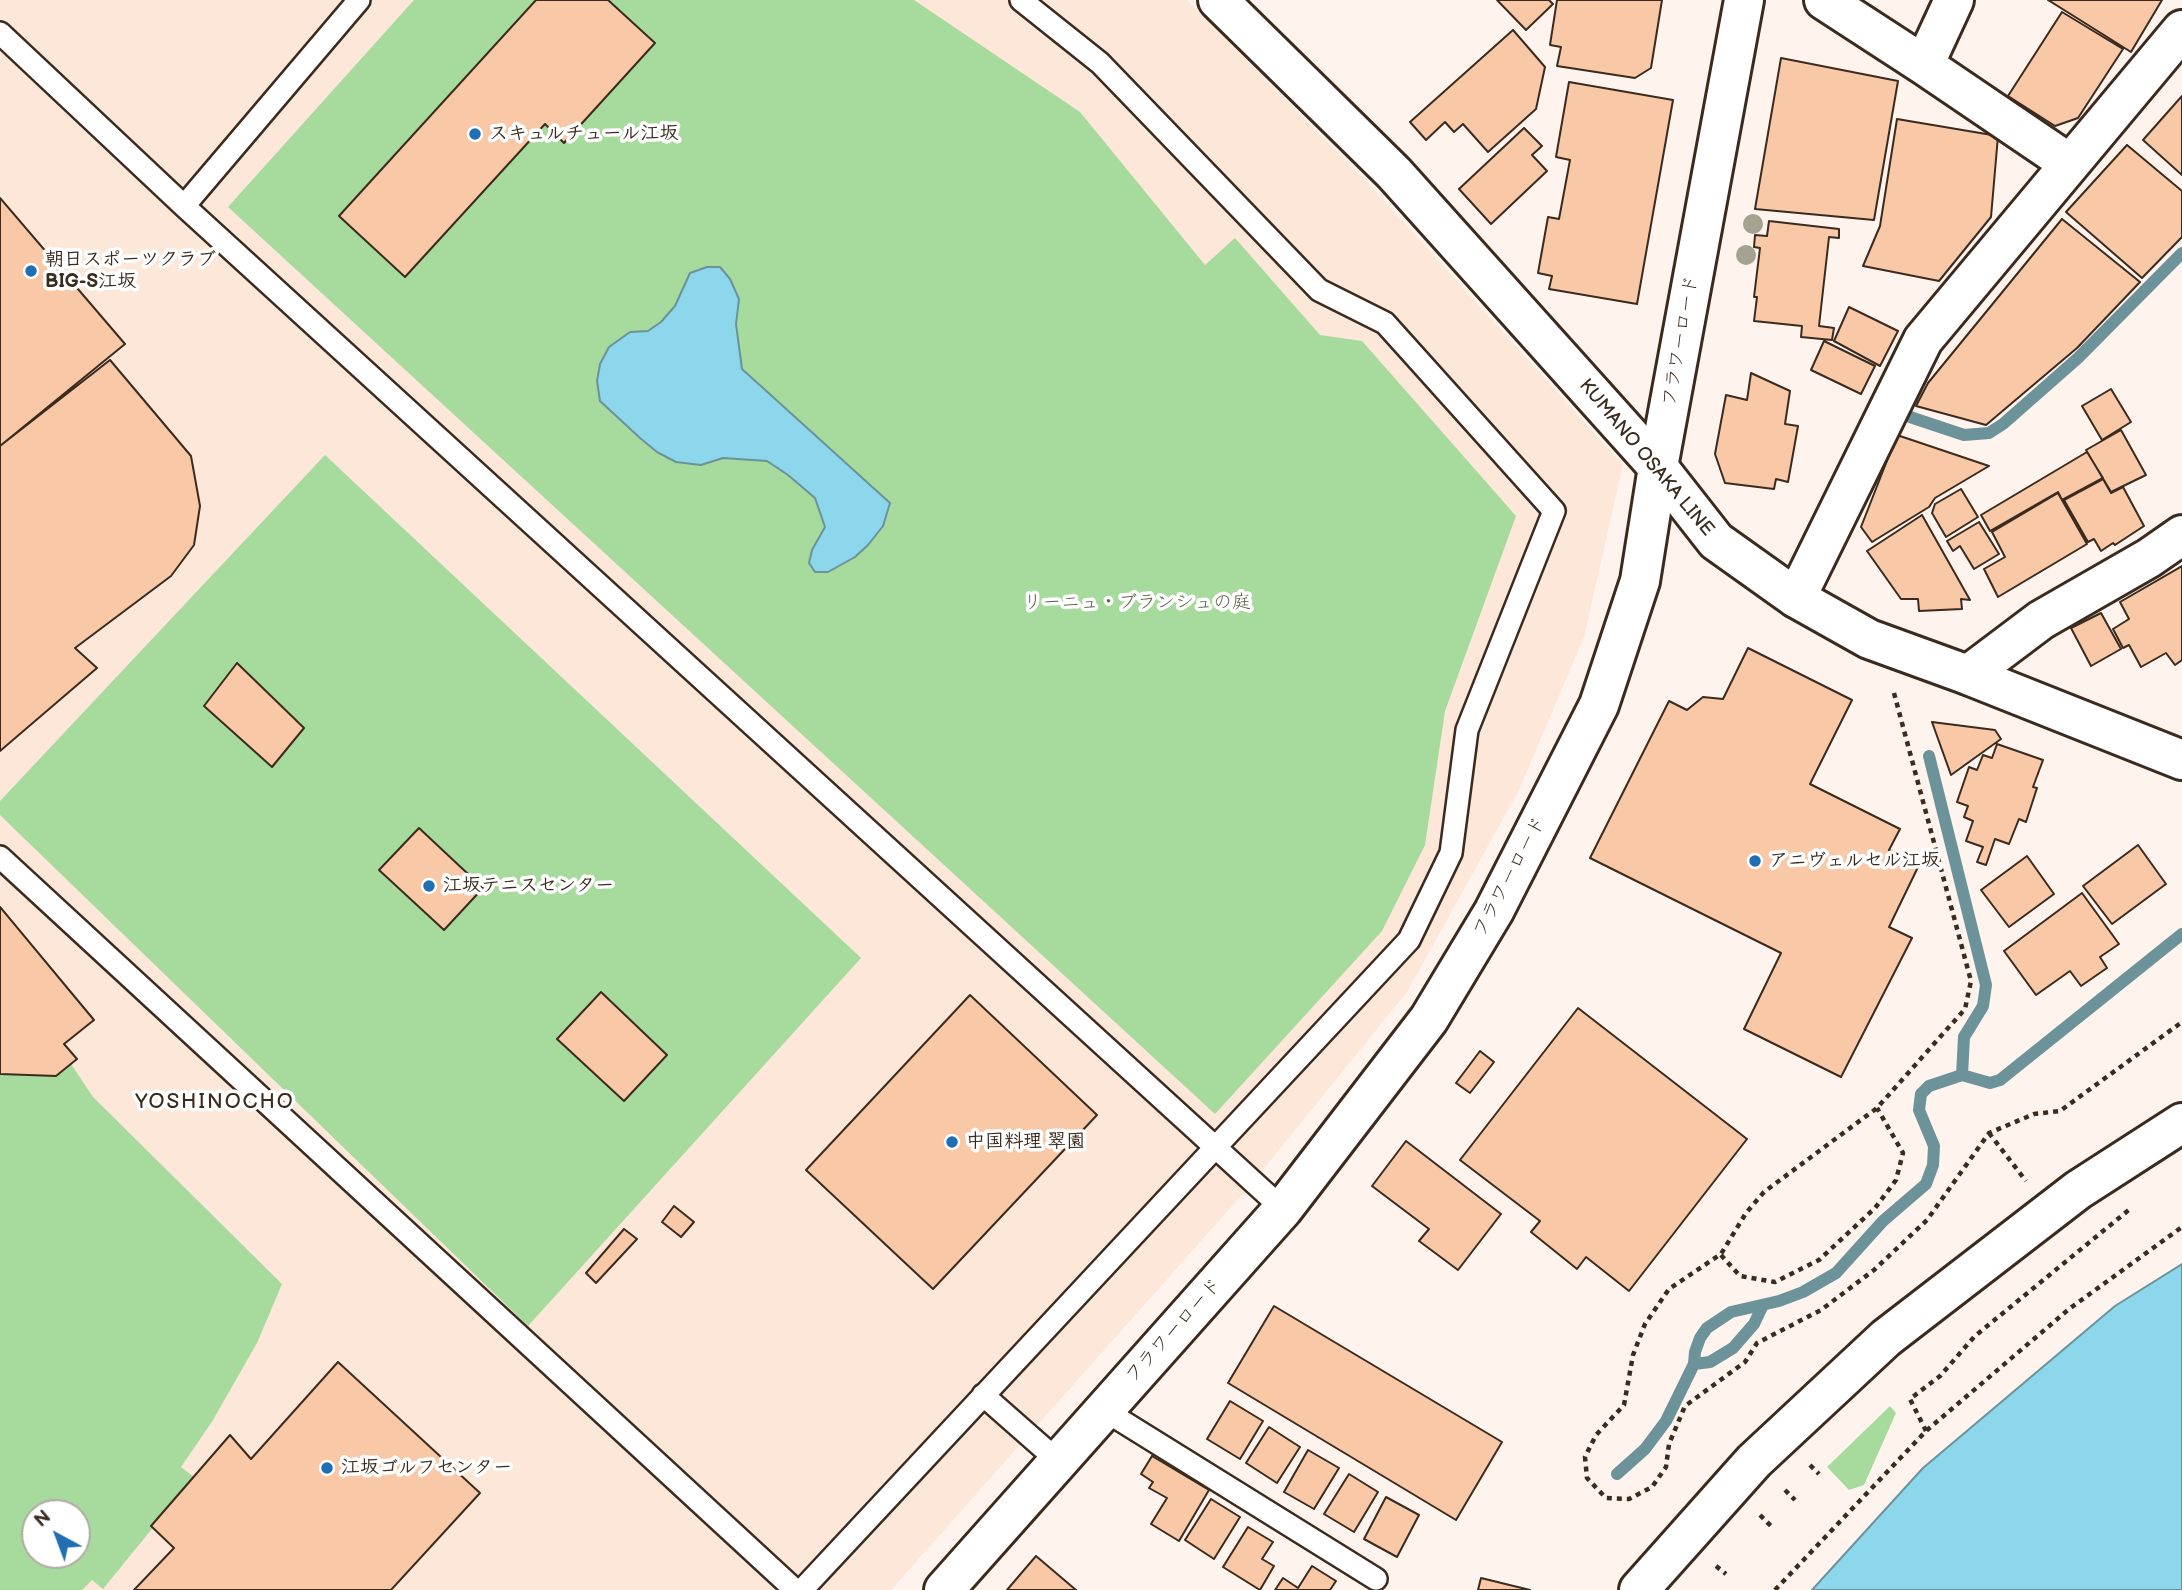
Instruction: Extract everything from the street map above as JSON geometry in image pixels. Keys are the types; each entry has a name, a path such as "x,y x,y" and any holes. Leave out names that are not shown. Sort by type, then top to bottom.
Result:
{"street":[{"name":"KUMANO OSAKA LINE","path":"1218,0 1394,173 1658,467 1716,541 1796,598 1870,639 2182,760"},
{"name":"フラワーロード","path":"944,1590 1283,1209 1429,1018 1507,887 1598,705 1640,581 1658,467 1744,0"},
{"path":"1824,0 2070,164"},
{"path":"1924,65 1954,0"},
{"path":"1796,598 1923,340 2182,30"},
{"path":"1968,675 2041,620 2149,558 2182,535"},
{"path":"1639,1590 1754,1461 1886,1338 2078,1190 2182,1123"}],"lane":[{"path":"184,206 359,0"},
{"path":"802,1590 1409,940 1451,853 1467,730 1554,511 1385,323 1319,290 1100,62 1021,0"},
{"path":"0,33 184,206 1283,1209"},
{"path":"0,857 795,1590"},
{"path":"983,1395 1058,1461"},
{"path":"1104,1410 1377,1579"}],"path":[{"path":"1894,693 1972,981 1965,1009 1877,1108 1764,1192 1746,1213 1721,1255 1669,1289 1645,1324 1633,1355 1624,1405 1596,1435 1586,1457 1587,1478 1606,1498 1629,1499 1652,1487 1666,1467 1669,1444 1685,1406 1745,1362 1758,1343 1821,1310 1874,1270 1927,1220 1989,1133 2034,1114 2060,1111 2182,1022"},
{"path":"1721,1255 1740,1276 1775,1282 1819,1260 1875,1208 1896,1180 1903,1153 1877,1108"},
{"path":"1989,1133 2031,1187"},
{"path":"1926,1431 1910,1399 1940,1377 1975,1336 2141,1200"},
{"path":"1776,1590 1926,1431 2069,1309 2182,1227"},
{"path":"1784,1490 1795,1500"}],"shaded area":[{"path":"0,0 1187,0 1371,186 1623,465 1584,637 1519,790 1407,992 1249,1187 891,1590 0,1590"}],"green space":[{"name":"リーニュ・ブランシュの庭","path":"414,0 914,0 1080,112 1205,265 1235,238 1320,335 1362,341 1516,516 1445,711 1425,845 1382,931 1215,1114 228,207"},
{"name":"江坂テニスセンター","path":"325,455 861,958 528,1326 0,815 0,801"},
{"path":"0,977 71,1064 93,1097 282,1284 257,1343 213,1420 181,1467 194,1477 103,1589 92,1580 82,1590 0,1590"},
{"path":"1890,1406 1896,1413 1864,1485 1849,1490 1827,1467"}],"water":[{"path":"707,267 720,267 730,279 739,299 736,324 742,369 890,503 883,526 868,545 855,557 828,572 815,572 809,563 812,550 825,527 815,498 788,475 767,461 723,458 701,465 676,462 657,452 600,401 597,381 600,364 609,347 630,332 648,331 661,322 675,306 690,273"},
{"path":"2182,1264 2182,1590 1812,1590 1923,1468 2115,1306"}],"building":[{"name":"スキュルチュール江坂","path":"536,0 608,0 655,43 564,143 545,124 405,277 339,216"},
{"path":"1497,0 1549,0 1553,4 1526,30"},
{"path":"1557,0 1662,0 1651,68 1635,78 1557,66 1561,47 1550,45"},
{"path":"2048,0 2162,0 2131,52"},
{"path":"2062,12 2123,49 2078,118 2055,126 2008,96"},
{"path":"1513,30 1545,67 1536,109 1488,152 1463,124 1454,132 1445,122 1426,140 1410,122"},
{"path":"1781,58 1898,81 1874,220 1755,209"},
{"path":"1569,82 1673,100 1637,304 1549,289 1552,276 1538,273 1548,217 1559,219 1570,160 1556,157"},
{"path":"2182,96 2182,175 2143,140"},
{"path":"1897,119 1998,136 1991,217 1939,281 1863,266 1880,226"},
{"path":"1524,128 1542,146 1532,155 1547,171 1491,224 1459,189"},
{"path":"2127,145 2182,191 2182,237 2142,278 2066,212"},
{"name":"朝日スポーツクラブ BIG-S江坂","path":"0,198 125,344 0,446"},
{"path":"2062,219 2140,282 2077,348 1986,425 1916,406 1928,383"},
{"path":"1769,221 1839,229 1839,238 1829,237 1819,326 1834,328 1832,340 1801,337 1802,326 1754,321 1760,248 1754,247 1755,235 1767,236"},
{"path":"1849,307 1898,331 1880,366 1834,341"},
{"path":"1824,341 1875,366 1861,394 1811,370"},
{"path":"110,360 191,456 200,506 194,545 171,576 75,648 97,668 0,751 0,446"},
{"path":"1751,373 1790,391 1785,424 1798,426 1788,482 1776,479 1774,489 1725,483 1715,454 1726,395 1747,400"},
{"path":"2111,389 2131,422 2102,440 2082,406"},
{"path":"2121,430 2146,475 2111,492 2086,450"},
{"path":"1897,435 1989,466 1935,498 1929,507 1872,542 1861,527"},
{"path":"2087,452 2103,478 2062,500 2058,492 1990,531 1981,515"},
{"path":"2103,479 2111,493 2123,487 2144,526 2101,551 2094,539 2088,542 2064,500"},
{"path":"1961,489 1978,517 1946,537 1932,513 1935,504"},
{"path":"2058,493 2087,544 1998,597 1984,569 2005,557 1992,532"},
{"path":"1922,515 1970,600 1961,599 1962,609 1919,611 1918,599 1901,599 1867,551"},
{"path":"1979,522 1999,554 1974,569 1960,546 1953,551 1947,541"},
{"path":"2182,566 2182,660 2175,665 2166,653 2141,667 2129,645 2123,648 2113,629 2129,619 2120,602"},
{"path":"2101,613 2121,649 2091,666 2071,628"},
{"name":"アニヴェルセル江坂","path":"1748,648 1852,700 1810,784 1900,829 1889,850 1919,865 1889,927 1912,938 1841,1077 1744,1029 1781,953 1590,858 1669,701 1687,710 1703,697 1723,699"},
{"path":"237,663 304,728 272,767 204,706"},
{"path":"1932,722 1995,730 2001,739 1951,775"},
{"path":"1997,744 2043,760 2033,787 2037,788 2026,822 2019,819 2009,844 1995,839 1986,865 1977,862 1983,847 1966,841 1973,821 1964,817 1968,806 1957,802 1969,767 1977,770 1983,755 1992,758"},
{"path":"419,828 483,888 444,930 379,870"},
{"path":"2138,845 2166,884 2112,924 2083,886"},
{"path":"2027,856 2054,894 2009,927 1981,890"},
{"path":"2082,893 2119,944 2100,957 2107,968 2081,986 2070,971 2036,995 2004,951"},
{"path":"0,907 94,1020 64,1044 77,1059 56,1076 0,1074"},
{"path":"601,992 667,1055 624,1101 557,1039"},
{"name":"中国料理 翠園","path":"970,995 1097,1115 933,1289 806,1170"},
{"path":"1578,1008 1747,1139 1629,1291 1586,1257 1577,1269 1531,1232 1540,1221 1460,1160"},
{"path":"1480,1051 1494,1062 1470,1093 1456,1083"},
{"path":"1406,1141 1501,1214 1458,1270 1419,1241 1429,1229 1372,1186"},
{"path":"674,1206 694,1222 681,1237 662,1222"},
{"path":"624,1229 637,1239 596,1283 586,1273"},
{"path":"1274,1306 1502,1442 1456,1520 1228,1383"},
{"name":"江坂ゴルフセンター","path":"338,1362 480,1493 391,1590 134,1590 174,1548 151,1526 230,1435 251,1459"},
{"path":"1230,1401 1263,1421 1240,1459 1207,1439"},
{"path":"1269,1427 1300,1447 1277,1483 1246,1463"},
{"path":"1308,1450 1339,1468 1314,1509 1284,1492"},
{"path":"1152,1456 1209,1490 1179,1541 1151,1524 1167,1498 1149,1488 1153,1482 1141,1474"},
{"path":"1349,1474 1378,1492 1354,1532 1324,1514"},
{"path":"1386,1497 1419,1515 1397,1557 1364,1539"},
{"path":"1211,1499 1240,1517 1214,1559 1185,1540"},
{"path":"1248,1527 1273,1542 1262,1559 1274,1566 1260,1590 1223,1567"},
{"path":"1036,1556 1076,1590 1007,1590"},
{"path":"1312,1566 1336,1581 1330,1590 1275,1590 1283,1578 1298,1588"},
{"path":"1481,1578 1530,1590 1478,1590"}],"waterway":[{"path":"1910,417 1964,435 1989,433 2003,424 2078,358 2182,253"},
{"path":"1929,756 1986,985 1983,1006 1964,1037 1962,1075"},
{"path":"1617,1474 1645,1449 1666,1421 1694,1364 1700,1338 1707,1328 1731,1312 1779,1301 1803,1292 1836,1273 1883,1221 1926,1184 1933,1165 1934,1146 1919,1110 1921,1094 1929,1086 1962,1075 1990,1083 2000,1080 2182,934"},
{"path":"1694,1364 1710,1362 1733,1348 1754,1324 1763,1305"}],"place":[{"name":"スキュルチュール江坂","path":"475,134"},
{"name":"朝日スポーツクラブ BIG-S江坂","path":"31,271"},
{"name":"アニヴェルセル江坂","path":"1755,861"},
{"name":"江坂テニスセンター","path":"429,886"},
{"name":"中国料理 翠園","path":"952,1142"},
{"name":"江坂ゴルフセンター","path":"327,1468"}],"district":[{"name":"YOSHINOCHO","path":"215,1103"}]}
